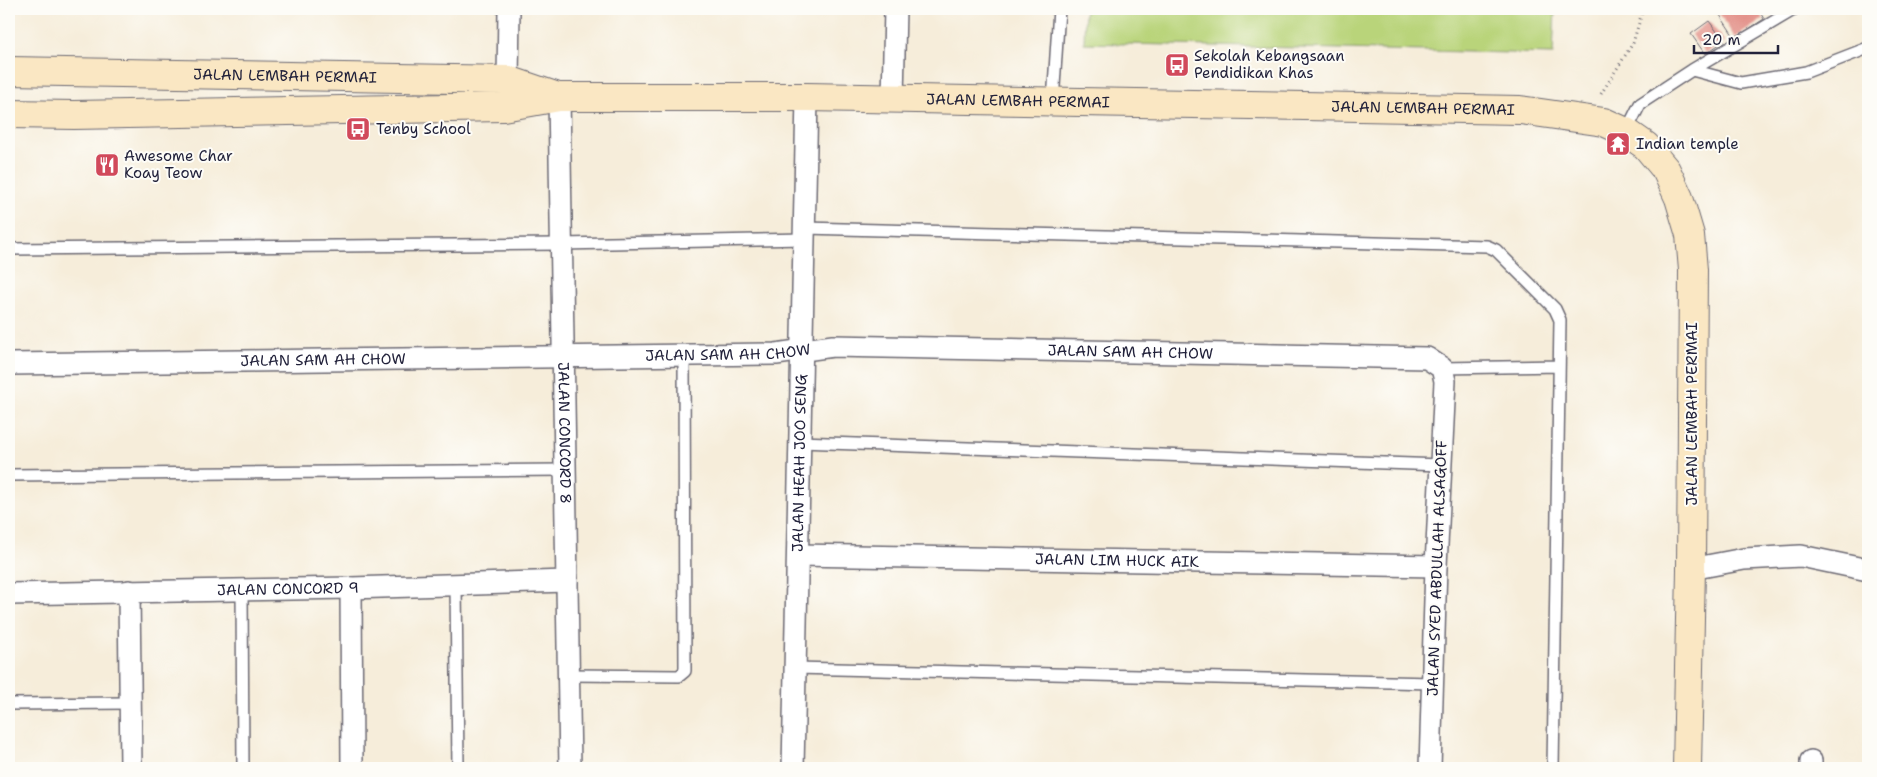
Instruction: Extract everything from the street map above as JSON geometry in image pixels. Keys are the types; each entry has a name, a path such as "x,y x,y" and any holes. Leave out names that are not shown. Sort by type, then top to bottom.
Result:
{"main road":[{"name":"JALAN LEMBAH PERMAI","path":"9,72 508,80 559,97"},
{"name":"JALAN LEMBAH PERMAI","path":"9,114 74,115 503,107 559,97 807,97 1520,110 1604,122 1626,132 1646,146 1666,170 1680,198 1690,235 1693,270 1691,570 1686,768"}],"street":[{"path":"508,9 508,80"},
{"path":"893,98 895,9"},
{"name":"JALAN CONCORD 8","path":"559,97 570,768"},
{"name":"JALAN HEAH JOO SENG","path":"793,768 807,97"},
{"name":"JALAN SAM AH CHOW","path":"9,364 776,354 833,346 1426,358 1442,368"},
{"name":"JALAN SYED ABDULLAH ALSAGOFF","path":"1430,768 1436,566 1445,380 1442,368"},
{"name":"JALAN LIM HUCK AIK","path":"798,555 1436,566"},
{"path":"1691,570 1744,560 1801,556 1868,570"},
{"name":"JALAN CONCORD 9","path":"9,594 350,588 567,581"},
{"path":"350,588 352,768"},
{"path":"129,591 131,768"}],"lane":[{"path":"1053,102 1059,9"},
{"path":"1626,132 1640,104 1692,70 1795,9"},
{"path":"1692,70 1741,83 1806,72 1868,48"},
{"path":"9,249 562,244 805,233 1487,246 1496,250 1555,309 1560,320 1553,768"},
{"path":"568,675 679,676 685,671 684,355"},
{"path":"1442,368 1559,366"},
{"path":"800,442 1441,466"},
{"path":"9,475 565,470"},
{"path":"456,585 458,768"},
{"path":"242,590 244,768"},
{"path":"795,668 1432,682"},
{"path":"9,704 130,703"}],"path":[{"path":"1584,120 1633,43 1644,9"}],"green space":[{"path":"1085,9 1555,9 1553,54 1084,43"}],"building":[{"path":"1716,9 1758,9 1764,19 1735,38"},
{"path":"1709,21 1724,41 1705,54 1691,34"}],"place":[{"name":"Sekolah Kebangsaan Pendidikan Khas","path":"1177,65"},
{"name":"Tenby School","path":"358,129"},
{"name":"Indian temple","path":"1618,144"},
{"name":"Awesome Char Koay Teow","path":"107,165"}]}
